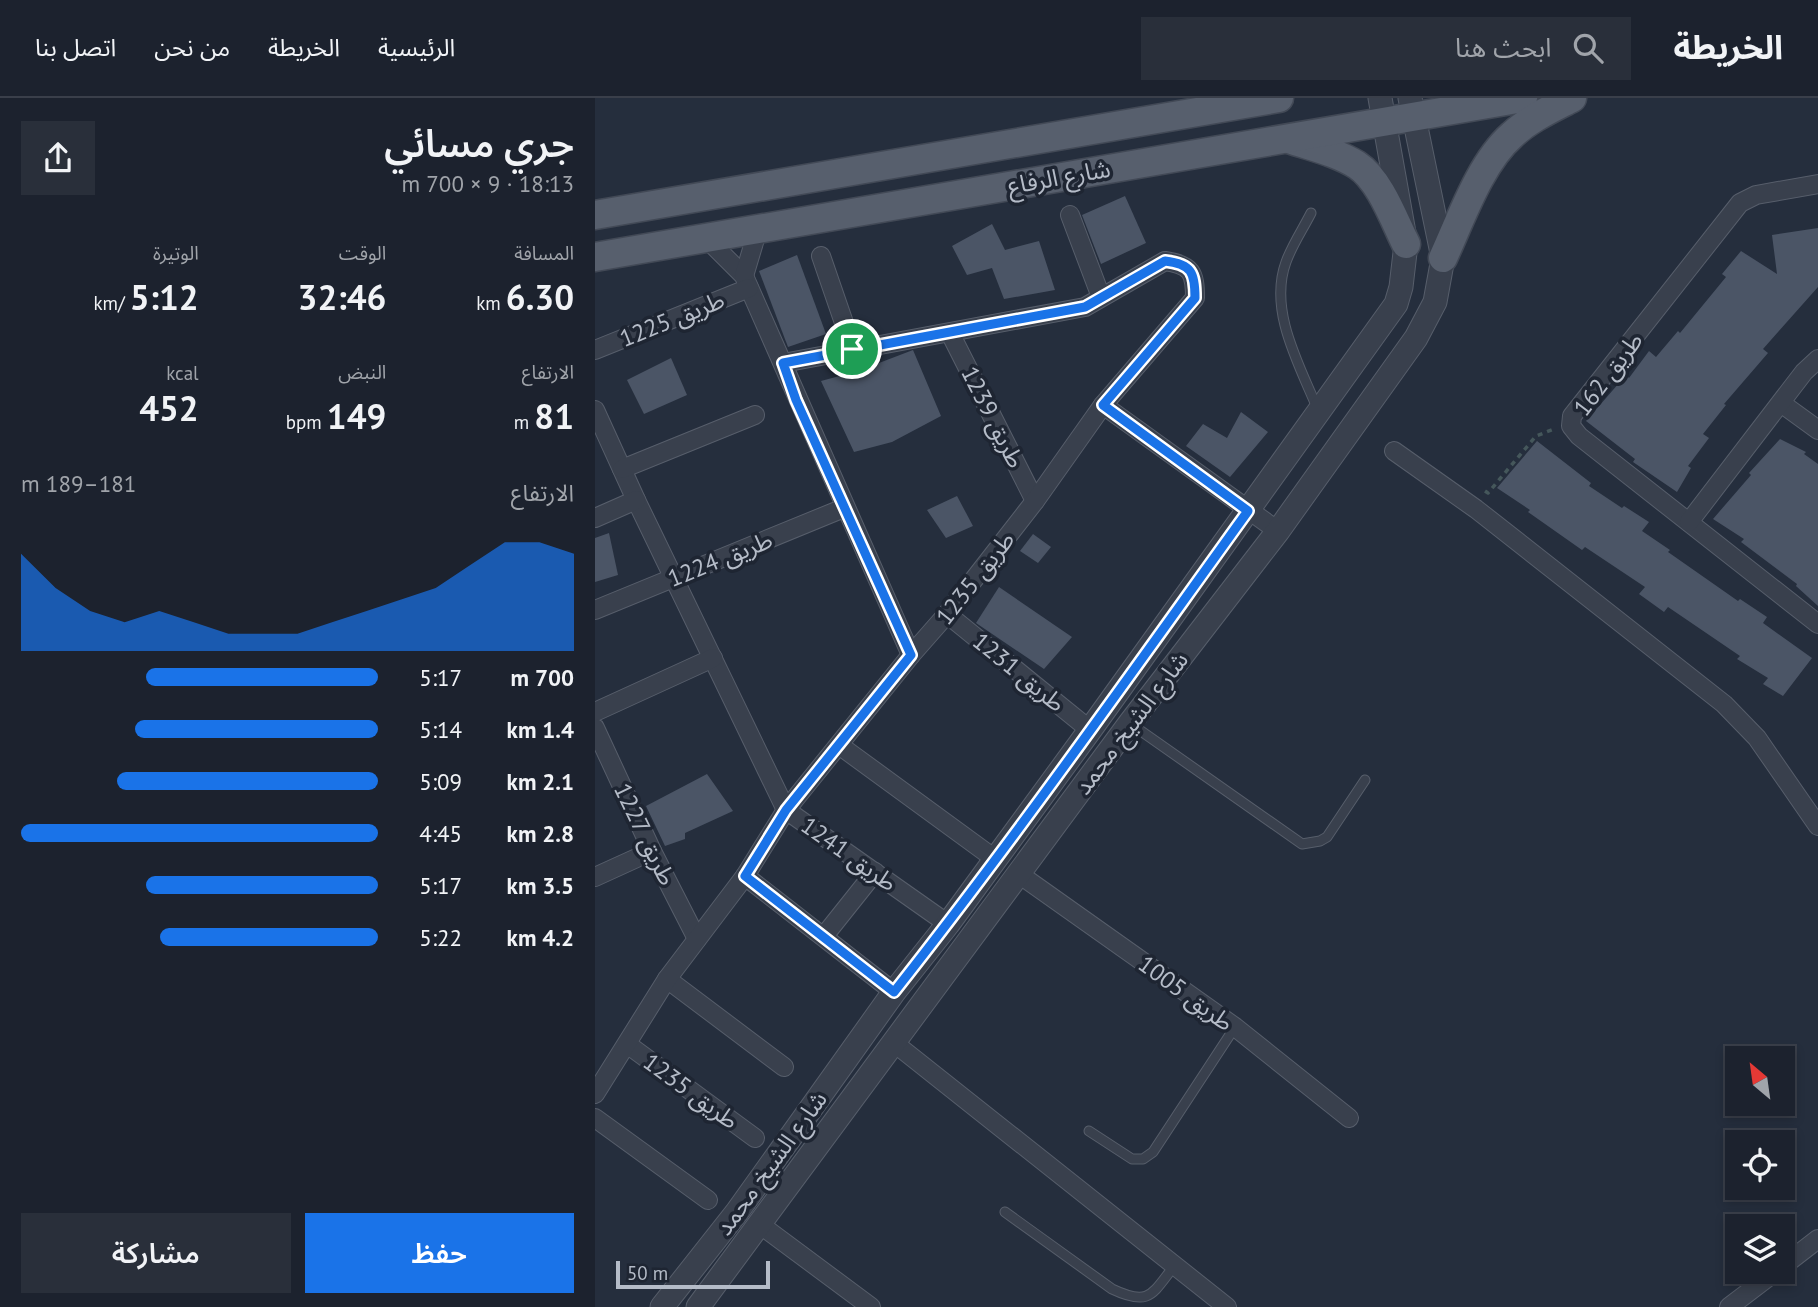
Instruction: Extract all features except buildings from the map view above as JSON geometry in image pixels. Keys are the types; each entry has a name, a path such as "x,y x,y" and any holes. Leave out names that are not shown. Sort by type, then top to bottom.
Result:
{"main road":[{"name":"شارع الرفاع","path":"595,215 1279,98"},
{"name":"شارع الرفاع","path":"595,257 1283,138 1383,110 1524,98"},
{"path":"1443,258 1474,191 1496,152 1510,136 1534,118 1572,98"},
{"path":"1283,138 1359,166 1379,190 1406,244"}],"street":[{"name":"شارع الشيخ محمد","path":"698,1307 1130,723 1278,531 1416,338 1435,302 1443,258 1412,108"},
{"name":"شارع الشيخ محمد","path":"662,1307 737,1212 894,992 1090,730 1396,304 1401,287 1406,244 1383,110"},
{"name":"طريق 162","path":"1818,184 1756,195 1740,203 1572,416 1571,426 1579,436 1818,624"},
{"path":"783,363 1085,307 1101,297 1070,215"},
{"path":"746,282 758,229"},
{"path":"706,238 746,282 911,655"},
{"path":"821,256 852,349"},
{"name":"طريق 1235","path":"595,1094 667,979 745,876 786,810 947,614 1035,501 1103,405 1195,298 1195,279 1187,268 1165,261 1101,297"},
{"name":"طريق 1225","path":"595,350 746,282"},
{"name":"طريق 1239","path":"950,333 1035,501"},
{"path":"1689,522 1804,372 1818,359"},
{"path":"1781,403 1818,429"},
{"path":"1103,405 1278,531"},
{"name":"طريق 1241","path":"595,410 600,434 622,469 786,810 948,923"},
{"path":"622,469 755,415"},
{"path":"1394,452 1476,509 1724,704 1757,738 1818,826"},
{"path":"595,518 636,500"},
{"name":"طريق 1224","path":"595,610 844,508"},
{"name":"طريق 1231","path":"947,614 1090,730"},
{"path":"595,712 713,657"},
{"name":"طريق 1227","path":"597,737 697,939"},
{"path":"839,745 995,859"},
{"path":"595,877 652,851"},
{"path":"824,936 875,872"},
{"name":"طريق 1005","path":"1019,874 1235,1027 1349,1118"},
{"path":"745,876 894,992"},
{"path":"667,979 784,1067"},
{"path":"893,1042 1227,1307"},
{"name":"طريق 1235","path":"627,1044 755,1138"},
{"path":"595,1118 708,1200"},
{"path":"758,1223 871,1307"},
{"path":"1795,1257 1818,1239"},
{"path":"1729,1307 1759,1284"}],"lane":[{"path":"1311,213 1286,264 1281,289 1288,334 1319,411"},
{"path":"1130,723 1302,844 1327,837 1364,780"},
{"path":"1089,1131 1132,1159 1143,1159 1153,1152 1235,1027"},
{"path":"1005,1212 1112,1289 1126,1296 1137,1299 1150,1296 1175,1265"}],"path":[{"path":"1477,486 1488,493 1536,436 1571,426"}],"route":[{"path":"1165,261 1178,263 1187,268 1195,279 1195,298 1103,405 1248,511 948,923 894,992 745,876 786,810 911,655 796,400 783,363 852,349 1085,307 1155,265 1165,261"}]}
